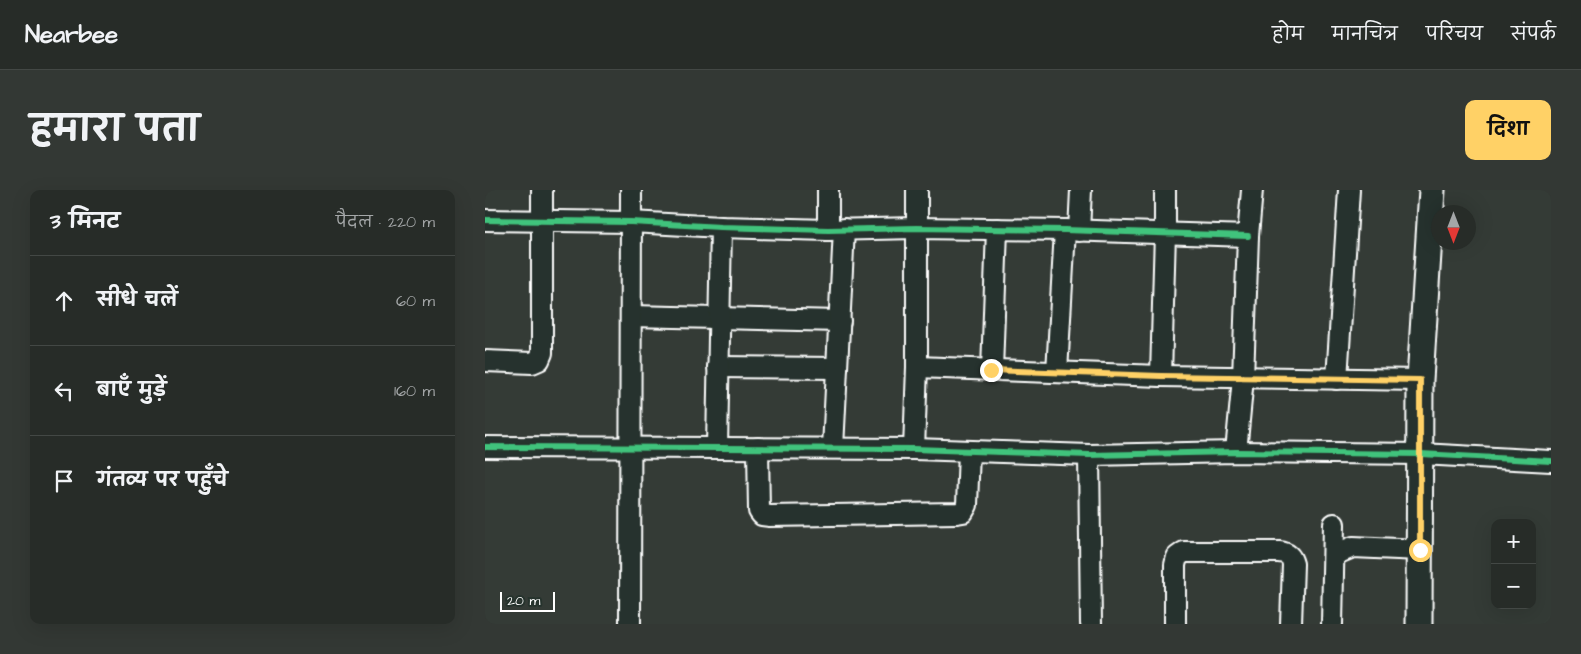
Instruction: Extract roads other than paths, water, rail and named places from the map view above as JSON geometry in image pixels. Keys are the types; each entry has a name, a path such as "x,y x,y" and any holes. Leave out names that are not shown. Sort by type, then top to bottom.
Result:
{"street":[{"path":"485,361 532,363 539,360 542,353 542,190"},
{"path":"630,624 631,190"},
{"path":"828,190 836,230 840,321 833,448"},
{"path":"914,449 917,367 917,190"},
{"path":"1057,372 1072,230 1081,190"},
{"path":"1161,376 1165,190"},
{"path":"1236,452 1243,378 1251,190"},
{"path":"1337,380 1349,190"},
{"path":"1419,624 1420,380 1432,190"},
{"path":"485,220 631,222 836,230 917,228 1072,230 1248,236"},
{"path":"717,448 721,227"},
{"path":"991,370 997,229"},
{"path":"631,316 840,321"},
{"path":"718,367 837,368"},
{"path":"917,367 1161,376 1420,380"},
{"path":"485,447 833,448 1089,454 1236,452 1421,454 1551,461"},
{"path":"758,448 759,511 762,515 770,516 963,512 967,505 969,451"},
{"path":"1089,454 1091,624"},
{"path":"1332,624 1335,524"},
{"path":"1334,555 1353,547 1420,550"},
{"path":"1175,624 1175,565 1177,557 1184,552 1286,553 1291,558 1293,564 1291,624"}]}
